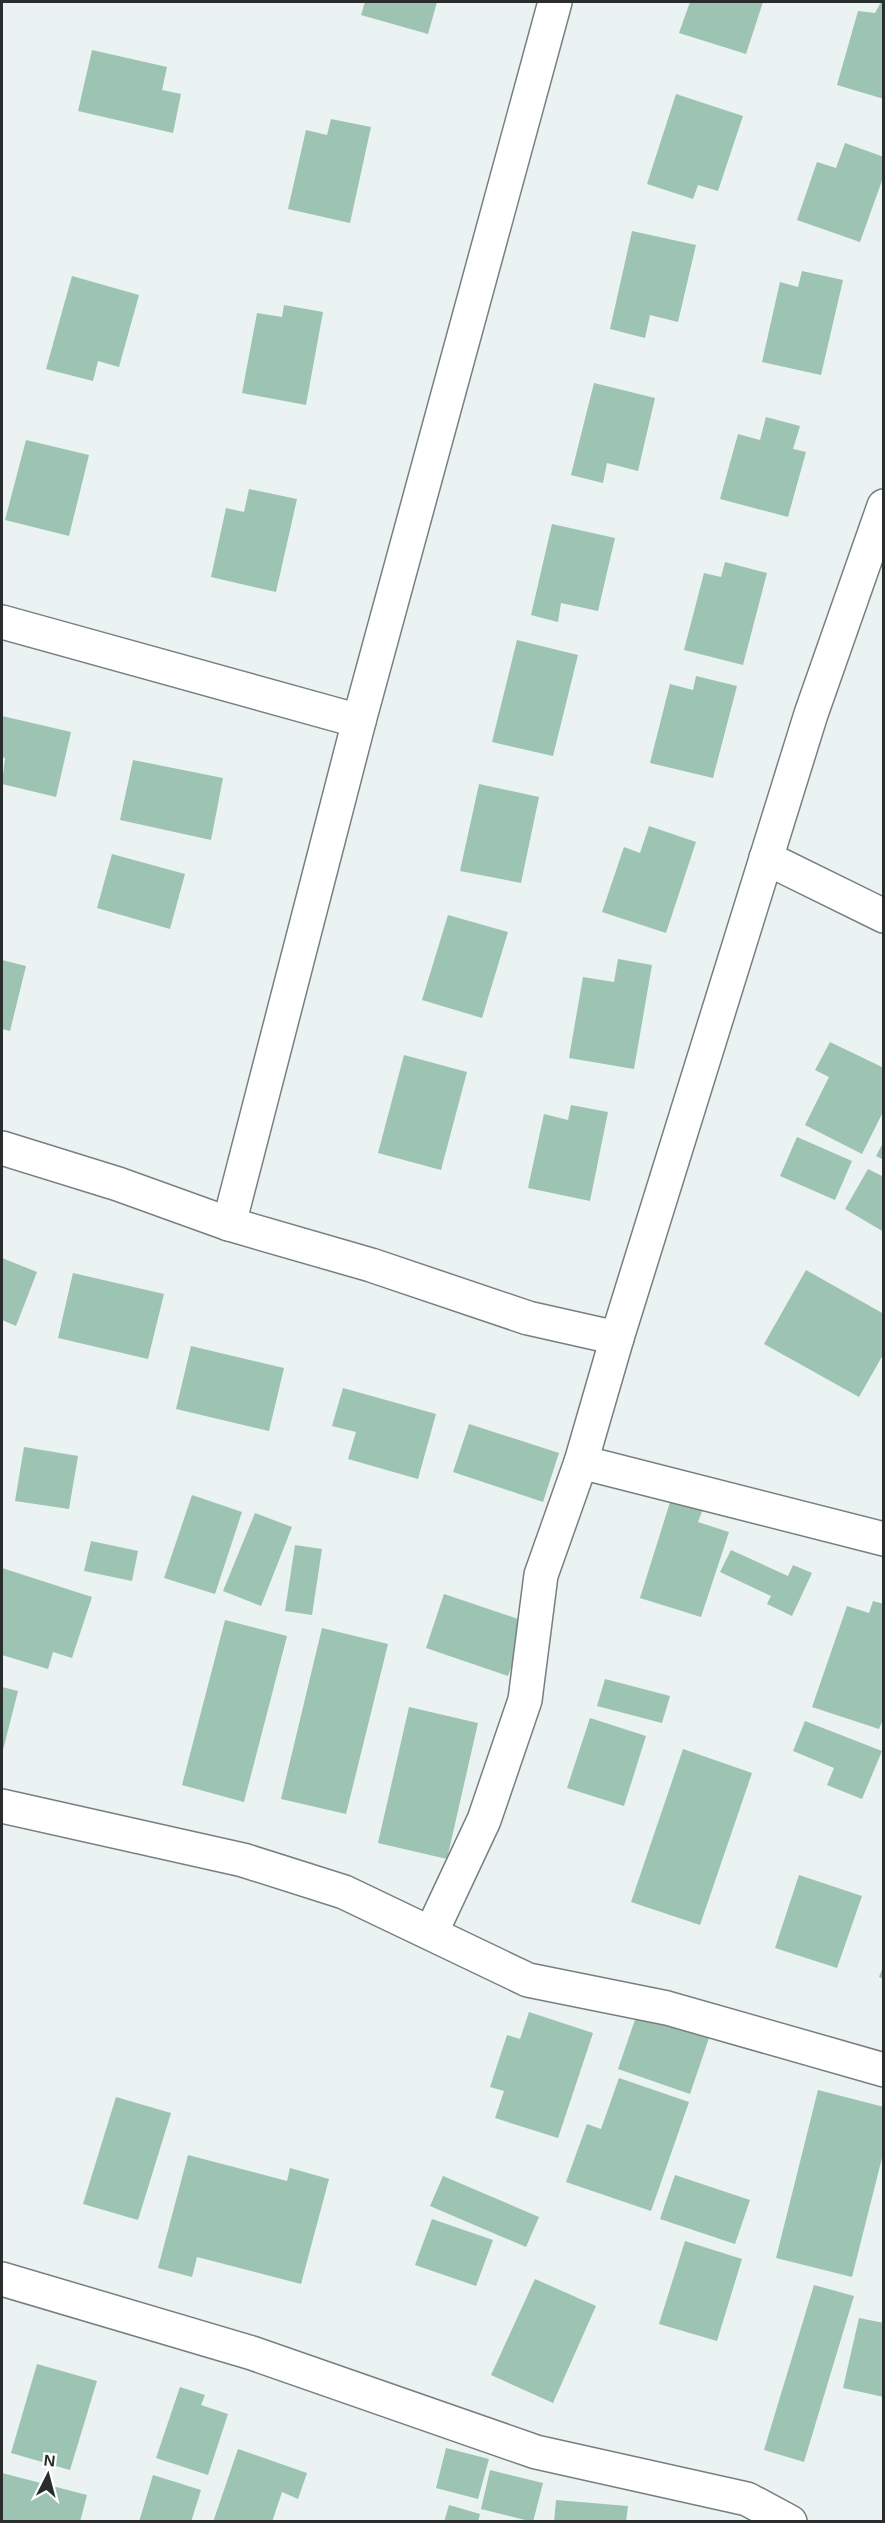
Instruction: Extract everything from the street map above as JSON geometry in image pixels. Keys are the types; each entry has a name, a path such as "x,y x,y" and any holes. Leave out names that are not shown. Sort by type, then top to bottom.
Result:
{"street":[{"path":"230,1224 359,721 555,2"},
{"path":"431,1933 484,1820 525,1701 541,1575 581,1462 617,1338 811,714 884,506"},
{"path":"2,622 359,721"},
{"path":"766,858 884,916"},
{"path":"2,1148 118,1184 230,1224 370,1265 528,1318 617,1338"},
{"path":"581,1462 884,1539"},
{"path":"2,1806 243,1860 345,1892 528,1980 667,2008 884,2070"},
{"path":"2,2279 252,2353 536,2452 747,2499 790,2522"}],"building":[{"path":"365,2 437,2 428,34 361,15"},
{"path":"690,2 763,2 746,54 679,33"},
{"path":"881,2 884,2 884,99 837,85 858,11 875,13"},
{"path":"92,50 167,67 162,90 181,94 173,133 78,111"},
{"path":"676,94 743,116 718,191 698,185 693,199 647,184"},
{"path":"331,119 371,127 350,223 288,209 306,130 327,135"},
{"path":"845,143 884,157 884,175 860,242 797,220 817,162 836,168"},
{"path":"632,231 696,245 678,322 650,315 645,338 610,329"},
{"path":"802,271 843,280 821,375 762,362 780,282 798,287"},
{"path":"72,276 139,295 119,367 98,361 93,381 46,369"},
{"path":"284,305 323,312 306,405 242,393 257,313 282,317"},
{"path":"594,383 655,398 638,471 607,463 603,483 571,475"},
{"path":"766,417 800,426 793,449 806,452 788,517 720,499 738,434 760,440"},
{"path":"26,440 89,455 69,536 5,520"},
{"path":"249,489 297,499 276,592 211,577 226,508 244,512"},
{"path":"552,524 615,538 598,611 561,603 558,622 531,615"},
{"path":"725,562 767,573 743,665 684,650 704,573 721,577"},
{"path":"517,640 578,655 553,756 492,742"},
{"path":"696,676 737,686 713,778 650,763 670,684 693,690"},
{"path":"2,716 71,732 56,797 2,784 5,758 2,757"},
{"path":"133,760 223,778 211,840 120,820"},
{"path":"479,784 539,797 521,883 460,871"},
{"path":"649,826 696,842 666,933 602,912 624,847 640,853"},
{"path":"112,854 185,874 170,929 97,908"},
{"path":"448,915 508,932 482,1018 422,1000"},
{"path":"618,959 652,965 634,1069 569,1058 583,977 614,982"},
{"path":"2,960 26,966 10,1031 2,1029"},
{"path":"830,1042 884,1068 884,1110 862,1154 805,1125 829,1077 815,1070"},
{"path":"404,1055 467,1072 441,1170 378,1153"},
{"path":"571,1105 608,1112 590,1201 528,1188 544,1114 568,1120"},
{"path":"797,1137 852,1161 835,1200 780,1176"},
{"path":"884,1141 884,1160 876,1156"},
{"path":"868,1169 884,1177 884,1232 845,1209"},
{"path":"2,1258 37,1272 16,1326 2,1320"},
{"path":"806,1270 884,1314 884,1353 859,1397 764,1344"},
{"path":"73,1273 164,1294 148,1359 58,1338"},
{"path":"191,1346 284,1368 269,1431 176,1409"},
{"path":"343,1388 436,1414 418,1479 348,1459 356,1432 332,1426"},
{"path":"469,1424 559,1453 543,1502 453,1472"},
{"path":"24,1447 78,1456 69,1509 15,1501"},
{"path":"192,1495 242,1512 215,1594 164,1578"},
{"path":"671,1499 703,1509 698,1522 729,1532 701,1617 640,1598"},
{"path":"255,1513 292,1527 261,1606 223,1591"},
{"path":"91,1541 138,1551 132,1581 84,1571"},
{"path":"295,1545 322,1549 312,1615 285,1611"},
{"path":"731,1550 788,1576 793,1565 812,1573 792,1616 767,1604 771,1596 720,1572"},
{"path":"2,1568 92,1597 72,1658 53,1652 48,1669 2,1655"},
{"path":"444,1594 527,1622 508,1676 426,1648"},
{"path":"873,1601 884,1604 884,1717 879,1729 812,1707 847,1606 869,1613"},
{"path":"225,1620 287,1636 244,1802 182,1785"},
{"path":"322,1628 388,1644 346,1814 281,1799"},
{"path":"605,1679 670,1696 662,1723 597,1706"},
{"path":"2,1687 18,1691 2,1754"},
{"path":"409,1707 478,1723 447,1859 378,1843"},
{"path":"590,1718 646,1736 624,1806 567,1788"},
{"path":"805,1721 882,1751 862,1799 827,1785 834,1768 793,1751"},
{"path":"683,1749 752,1773 700,1925 631,1902"},
{"path":"799,1875 862,1896 837,1968 775,1948"},
{"path":"884,1964 884,1979 879,1977"},
{"path":"529,2012 593,2033 558,2138 495,2118 504,2091 490,2087 507,2035 520,2039"},
{"path":"637,2014 709,2038 690,2094 618,2069"},
{"path":"619,2078 689,2102 651,2211 566,2182 587,2124 601,2129"},
{"path":"818,2090 884,2107 884,2150 852,2277 776,2258"},
{"path":"116,2097 171,2113 138,2220 83,2204"},
{"path":"188,2155 287,2181 290,2168 329,2179 301,2284 197,2257 192,2277 158,2268"},
{"path":"675,2175 750,2200 735,2244 660,2219"},
{"path":"443,2176 539,2217 526,2247 430,2206"},
{"path":"432,2219 493,2240 476,2286 415,2265"},
{"path":"685,2241 742,2259 717,2341 659,2324"},
{"path":"535,2279 596,2306 553,2403 491,2375"},
{"path":"814,2285 854,2296 804,2462 764,2450"},
{"path":"859,2318 884,2323 884,2397 843,2388"},
{"path":"37,2364 97,2381 70,2470 11,2453"},
{"path":"180,2387 205,2395 201,2405 228,2414 208,2475 156,2458"},
{"path":"446,2448 489,2459 478,2499 436,2488"},
{"path":"238,2449 307,2473 298,2499 282,2492 272,2522 213,2522"},
{"path":"490,2470 543,2483 533,2522 481,2509"},
{"path":"2,2473 87,2495 80,2522 2,2521"},
{"path":"153,2475 201,2490 191,2522 139,2522"},
{"path":"556,2500 628,2506 626,2522 554,2522"},
{"path":"449,2505 480,2514 478,2522 444,2522"}]}
